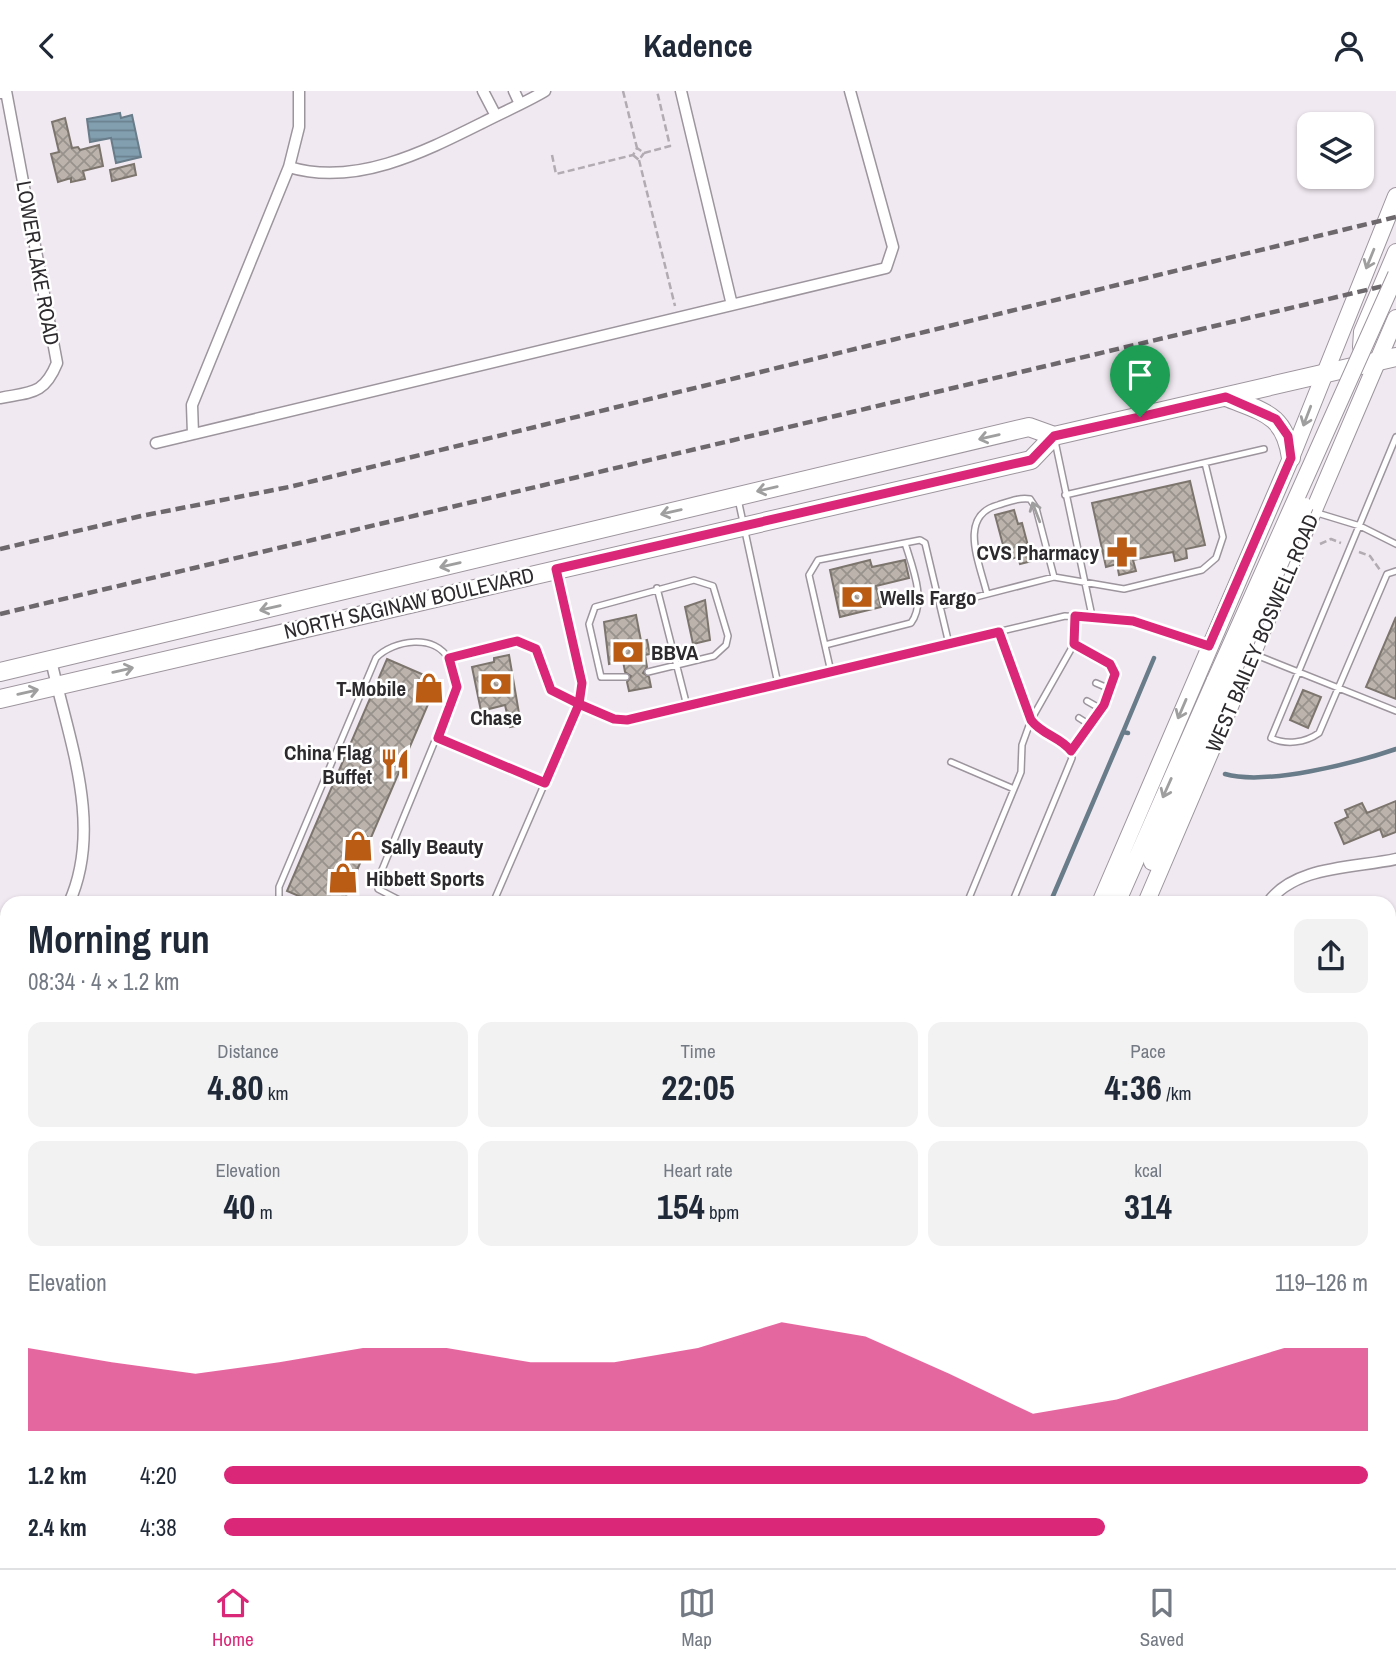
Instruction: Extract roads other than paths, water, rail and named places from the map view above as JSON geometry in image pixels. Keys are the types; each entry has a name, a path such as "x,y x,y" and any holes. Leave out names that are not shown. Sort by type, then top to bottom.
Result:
{"main road":[{"name":"WEST BAILEY BOSWELL ROAD","path":"1103,896 1291,458 1396,195"},
{"path":"1366,366 1362,353 1362,332 1396,252"},
{"path":"1366,366 1396,275"},
{"path":"1366,366 1396,298"},
{"path":"1366,366 1396,318"},
{"name":"NORTH SAGINAW BOULEVARD","path":"0,672 1029,427 1054,436 1396,358"},
{"name":"WEST BAILEY BOSWELL ROAD","path":"1149,896 1339,451 1366,366"},
{"name":"WEST BAILEY BOSWELL ROAD","path":"1120,896 1366,366"},
{"path":"1226,397 1276,419 1288,436 1291,458 1339,451"},
{"name":"NORTH SAGINAW BOULEVARD","path":"0,699 1031,460 1054,436"},
{"name":"WEST BAILEY BOSWELL ROAD","path":"1138,896 1221,683"}],"street":[{"name":"LOWER LAKE ROAD","path":"0,398 38,391 50,380 57,363 3,91"},
{"path":"193,434 192,405 289,167 299,127 299,91"},
{"path":"483,91 496,116"},
{"path":"514,91 520,104"},
{"path":"289,167 306,172 351,172 422,153 545,91"},
{"path":"681,91 732,305"},
{"path":"156,443 886,268 893,247 850,91"},
{"path":"51,660 82,791 84,831 80,879 72,896"},
{"path":"1273,896 1293,882 1324,871 1396,859"}],"lane":[{"path":"1054,436 1092,617"},
{"path":"1396,437 1271,738 1282,743 1310,740 1319,733 1386,577 1396,571"},
{"path":"1393,445 1396,454"},
{"path":"1065,495 1264,449"},
{"path":"940,606 1054,577 1124,589 1194,574 1209,566 1220,548 1223,527 1205,463"},
{"path":"737,497 778,684"},
{"path":"987,594 974,534 976,519 985,508 1023,498 1030,499 1036,508 1054,577"},
{"path":"1314,512 1360,526 1396,544"},
{"path":"831,672 809,575 818,560 919,540 925,543 949,644"},
{"path":"825,645 911,623 918,606 915,579 905,543"},
{"path":"496,896 579,704 582,683 556,569"},
{"path":"626,677 601,677 589,624 590,616 600,603 694,580 713,586 728,636 726,645 714,656 648,672"},
{"path":"657,588 687,706"},
{"path":"449,658 523,641 536,649 551,690 614,719 627,720 1075,616 1133,621 1209,646"},
{"path":"970,896 1021,772 1022,745 1031,720 1074,644 1075,616"},
{"path":"999,632 1031,720 1039,730 1067,745 1071,751 1072,765 1015,896"},
{"path":"279,896 279,887 376,658 395,644 419,642 441,651 449,658 457,687 377,882 378,889 388,896"},
{"path":"1071,751 1101,709 1115,674 1110,664 1074,644"},
{"path":"1253,654 1396,711"},
{"path":"1062,666 1070,670"},
{"path":"1054,683 1061,687"},
{"path":"1096,683 1110,689"},
{"path":"1044,701 1052,705"},
{"path":"1087,701 1101,709"},
{"path":"1079,718 1090,725"},
{"path":"438,738 545,783"},
{"path":"951,762 1014,789"}],"water":[{"path":"120,113 121,118 132,115 141,157 116,163 111,138 90,142 87,119"}],"waterway":[{"path":"1123,732 1154,658"},
{"path":"1053,896 1123,732 1128,733"},
{"path":"1225,774 1242,777 1286,775 1358,761 1396,749"}],"railway":[{"path":"0,549 141,516 289,487 1396,217"},
{"path":"0,614 1396,283"}],"place":[{"name":"CVS Pharmacy","path":"1122,552"},
{"name":"Wells Fargo","path":"857,597"},
{"name":"BBVA","path":"628,652"},
{"name":"Chase","path":"496,684"},
{"name":"T-Mobile","path":"429,688"},
{"name":"China Flag Buffet","path":"395,764"},
{"name":"Sally Beauty","path":"358,846"},
{"name":"Hibbett Sports","path":"343,878"}]}
